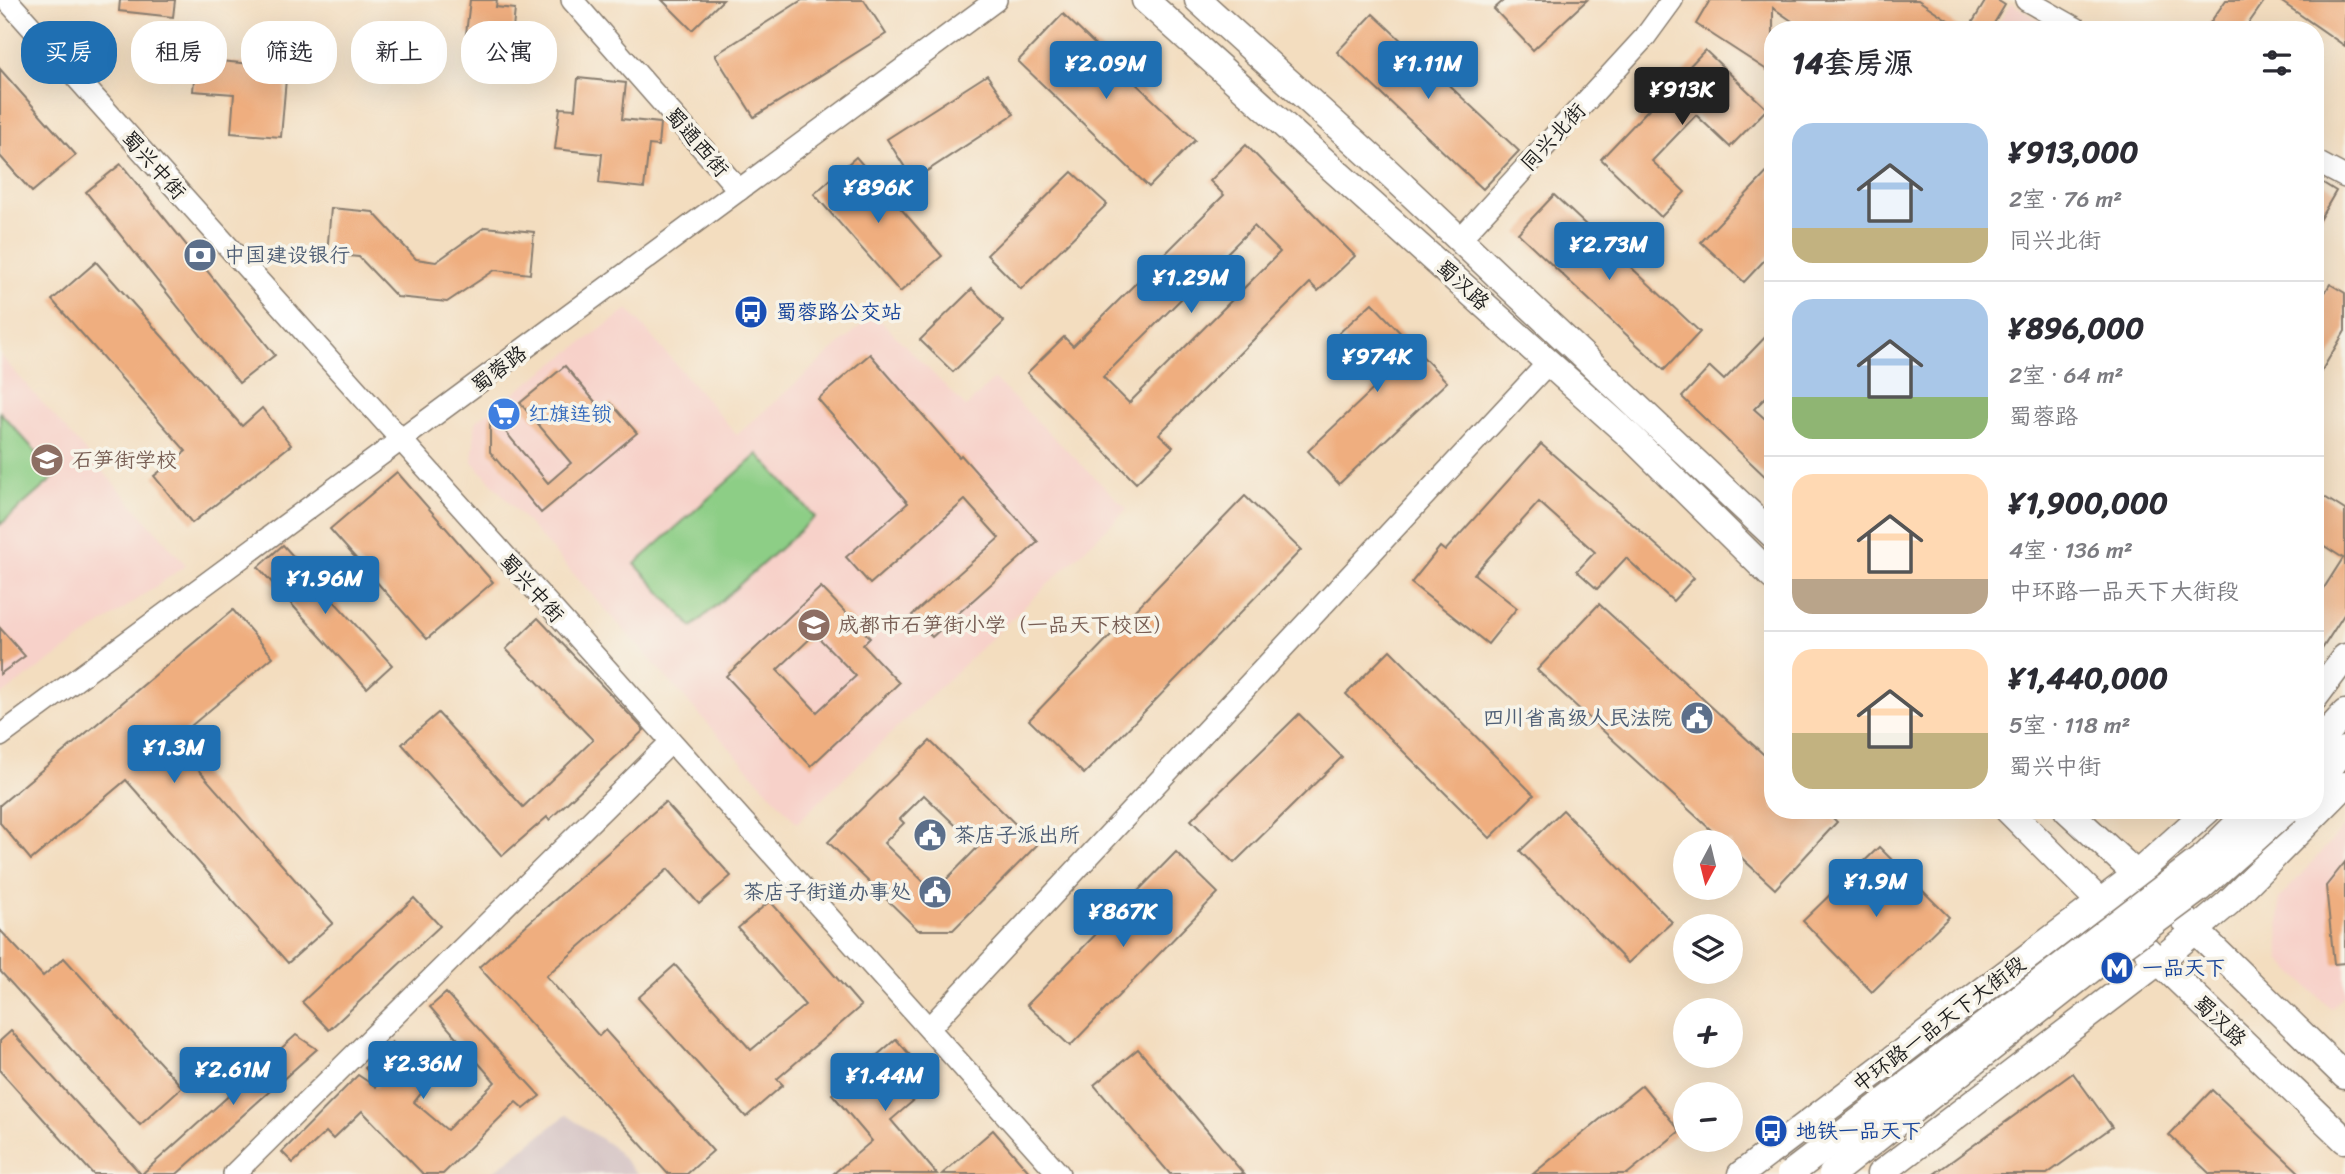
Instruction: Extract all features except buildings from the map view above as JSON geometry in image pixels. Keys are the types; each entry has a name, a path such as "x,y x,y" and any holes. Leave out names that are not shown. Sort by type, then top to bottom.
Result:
{"main road":[{"name":"蜀汉路","path":"1145,0 1630,436 1764,569"},
{"name":"蜀汉路","path":"1198,0 1459,240 1764,528"},
{"path":"2324,685 2345,657"},
{"path":"2324,736 2345,713"},
{"path":"2324,772 2345,750"},
{"path":"2324,806 2345,785"},
{"name":"蜀汉路","path":"2017,819 2158,962 2345,1140"},
{"path":"2077,819 2196,930 2345,1076"},
{"name":"中环路一品天下大街段","path":"1741,1174 2101,902 2137,874 2198,819"},
{"path":"1790,1174 2206,855 2242,819"},
{"path":"1832,1174 2099,962 2200,888 2277,819"},
{"path":"1880,1174 2158,962 2228,903 2311,819"}],"street":[{"name":"蜀兴中街","path":"7,0 1059,1174"},
{"name":"蜀通西街","path":"572,0 739,190"},
{"name":"蜀蓉路","path":"0,736 996,0"},
{"name":"同兴北街","path":"1459,240 1645,37 1672,0"},
{"path":"2026,0 2063,21"},
{"path":"2324,166 2345,177"},
{"path":"929,1028 1549,362"},
{"path":"234,1174 671,742"}],"shaded area":[{"path":"2011,3 2041,21 2000,21"},
{"name":"成都市石笋街小学（一品天下校区）","path":"628,309 737,435 874,314 966,407 994,379 1127,509 797,823 472,461 476,421"},
{"name":"石笋街学校","path":"0,355 186,565 0,696"},
{"path":"2345,826 2345,994 2331,1009 2280,960 2279,899"},
{"path":"566,1115 613,1147 637,1174 491,1174"}],"green space":[{"path":"0,412 57,475 0,525"},
{"path":"758,454 815,517 692,627 635,564"}],"place":[{"name":"中国建设银行","path":"200,255"},
{"name":"蜀蓉路公交站","path":"751,312"},
{"name":"红旗连锁","path":"504,414"},
{"name":"石笋街学校","path":"47,460"},
{"name":"成都市石笋街小学（一品天下校区）","path":"814,625"},
{"name":"四川省高级人民法院","path":"1697,718"},
{"name":"茶店子派出所","path":"930,835"},
{"name":"茶店子街道办事处","path":"935,892"},
{"name":"一品天下","path":"2117,968"},
{"name":"地铁一品天下","path":"1771,1131"}]}
